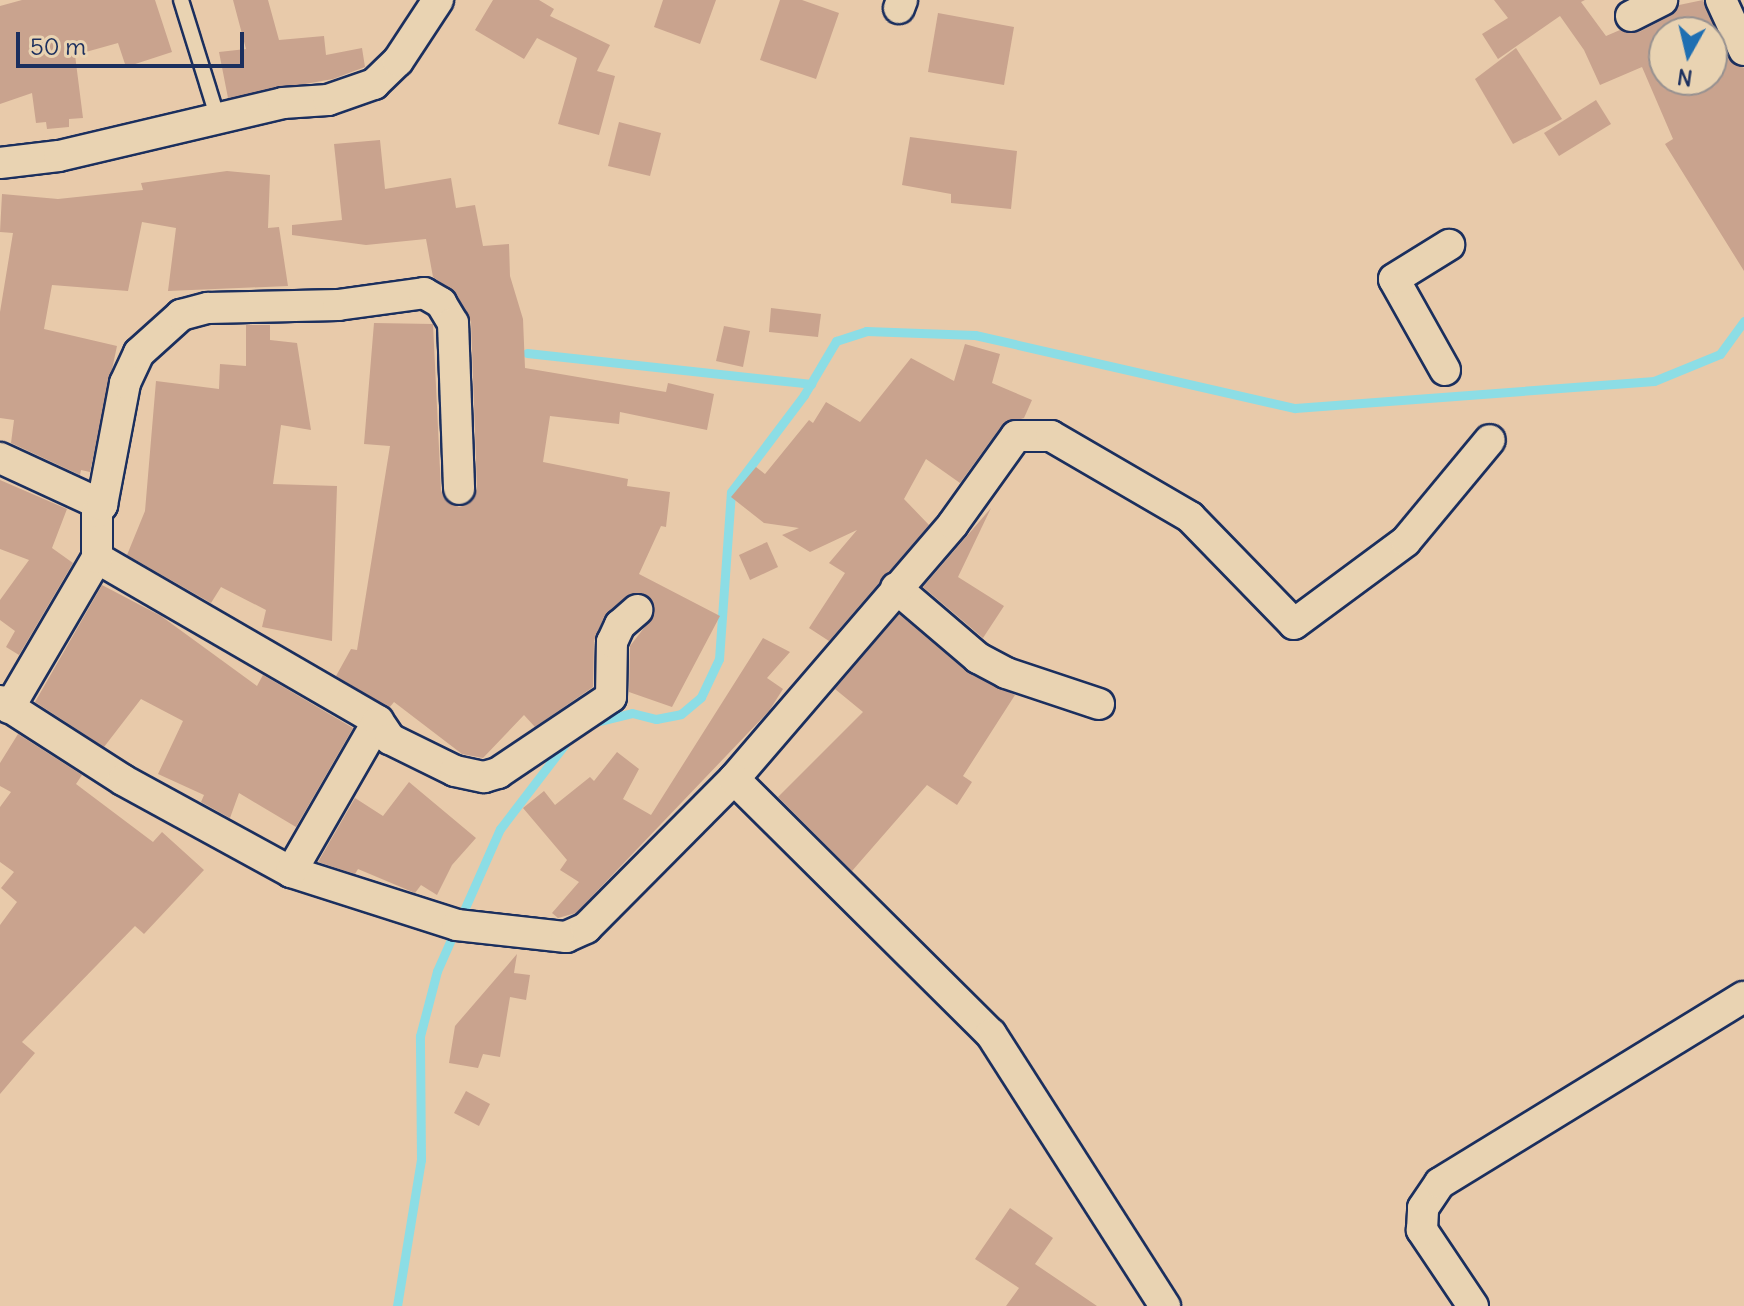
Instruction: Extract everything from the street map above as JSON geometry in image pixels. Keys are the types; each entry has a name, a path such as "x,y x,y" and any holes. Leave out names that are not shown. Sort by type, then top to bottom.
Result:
{"street":[{"path":"0,163 59,156 283,103 328,100 374,84 398,61 438,0"},
{"path":"1631,16 1662,0"},
{"path":"1721,0 1744,50"},
{"path":"1445,370 1394,279 1449,245"},
{"path":"459,489 453,323 441,303 424,293 363,303 208,308 181,315 139,353 125,383 102,505 97,512 97,558 5,704 123,780 291,872 457,925 550,937 576,934 734,779 995,471 1016,436 1037,433 1051,436 1190,517 1294,624 1406,541 1490,440"},
{"path":"0,458 102,505"},
{"path":"97,558 378,721 390,739 455,771 484,777 498,773 559,737 611,697 612,642 620,625 637,610"},
{"path":"896,588 978,658 1006,673 1099,704"},
{"path":"291,872 378,721"},
{"path":"734,779 991,1034 1165,1306"},
{"path":"1473,1306 1422,1230 1423,1208 1440,1183 1744,997"}],"lane":[{"path":"181,0 218,119"}],"building":[{"path":"22,0 155,0 172,52 126,67 118,43 75,55 83,118 69,119 69,127 47,129 46,122 36,123 32,93 0,104 0,6"},
{"path":"233,0 268,0 279,40 324,36 326,55 362,48 365,67 333,79 228,98 219,52 246,49"},
{"path":"493,0 539,0 554,9 550,16 610,45 597,71 615,76 599,135 558,124 577,58 537,38 524,59 475,30"},
{"path":"663,0 716,0 700,44 654,27"},
{"path":"780,0 802,0 839,13 816,79 760,60"},
{"path":"1494,0 1585,0 1581,2 1606,36 1620,30 1639,32 1648,27 1648,81 1642,67 1600,85 1584,50 1560,16 1498,59 1482,34 1508,18"},
{"path":"1703,0 1710,16 1670,16 1679,5"},
{"path":"938,13 1014,27 1004,85 928,72"},
{"path":"1516,48 1562,119 1513,144 1475,79"},
{"path":"1728,58 1744,68 1744,271 1665,144 1673,139 1654,96 1728,96"},
{"path":"1596,100 1611,124 1559,156 1544,133"},
{"path":"619,122 661,133 650,176 608,166"},
{"path":"910,137 1017,151 1011,209 951,203 951,194 902,185"},
{"path":"380,140 385,189 451,178 456,208 475,205 483,246 509,244 510,276 523,319 525,368 666,392 668,383 714,394 707,430 620,412 619,424 550,416 543,462 628,479 627,486 670,492 666,527 661,526 639,574 720,616 672,707 629,692 630,646 654,615 651,599 642,593 626,596 604,617 594,641 593,687 535,727 524,715 483,758 462,754 394,702 389,708 336,676 351,649 357,650 390,446 364,444 374,323 433,324 441,490 444,499 459,507 469,504 477,489 471,322 456,293 433,277 426,239 366,245 292,235 292,225 342,220 334,144"},
{"path":"227,171 270,175 268,228 279,227 288,286 168,291 176,228 142,222 128,291 52,285 44,329 117,346 90,472 81,470 80,475 11,443 14,420 0,418 0,312 13,233 0,232 2,194 58,199 143,190 141,183"},
{"path":"771,308 821,314 818,337 769,332"},
{"path":"246,325 270,325 270,340 297,343 311,430 281,425 273,484 337,486 332,641 262,627 266,610 221,587 211,603 127,555 145,511 156,381 219,389 220,364 246,366"},
{"path":"724,326 750,331 743,367 716,361"},
{"path":"965,344 1000,354 992,383 1032,400 1024,418 1002,425 960,483 926,459 904,499 929,525 829,641 809,628 845,573 829,563 857,530 810,552 782,535 799,528 764,523 731,497 756,467 765,474 809,420 813,423 826,402 860,422 911,358 954,381"},
{"path":"0,480 67,509 52,548 73,563 19,655 6,647 15,631 0,620 0,600 29,560 0,549"},
{"path":"991,508 958,577 1004,606 983,638 923,587"},
{"path":"767,542 778,567 750,580 739,555"},
{"path":"102,585 161,616 257,686 263,675 353,728 296,827 239,793 230,818 201,802 204,795 158,774 183,721 141,699 104,747 35,702"},
{"path":"899,614 967,672 1015,695 963,776 972,782 957,805 927,785 852,871 778,797 863,712 835,689"},
{"path":"763,638 790,652 767,678 783,689 769,711 576,913 558,918 552,913 579,882 560,870 567,860 523,808 544,791 555,805 590,777 594,781 617,752 639,769 623,799 651,815"},
{"path":"18,734 82,775 76,784 153,842 162,832 204,870 144,934 135,926 22,1042 35,1053 0,1094 0,925 17,902 1,888 14,872 0,862 0,807 11,792 0,786 0,763"},
{"path":"409,782 476,838 452,865 437,895 421,885 415,893 358,869 355,874 318,862 355,798 383,816"},
{"path":"517,954 514,973 530,975 526,1000 510,997 500,1057 483,1054 478,1068 449,1063 455,1026"},
{"path":"466,1091 490,1104 479,1126 454,1113"},
{"path":"1010,1208 1053,1238 1035,1264 1097,1306 1006,1306 1019,1288 975,1259"}],"waterway":[{"path":"592,723 632,713 656,719 681,714 701,697 719,659 731,492 804,395 836,341 866,331 975,335 1295,408 1654,381 1720,354 1744,321"},
{"path":"527,353 811,384"},
{"path":"397,1306 421,1160 420,1036 437,971 500,829 565,744"}]}
